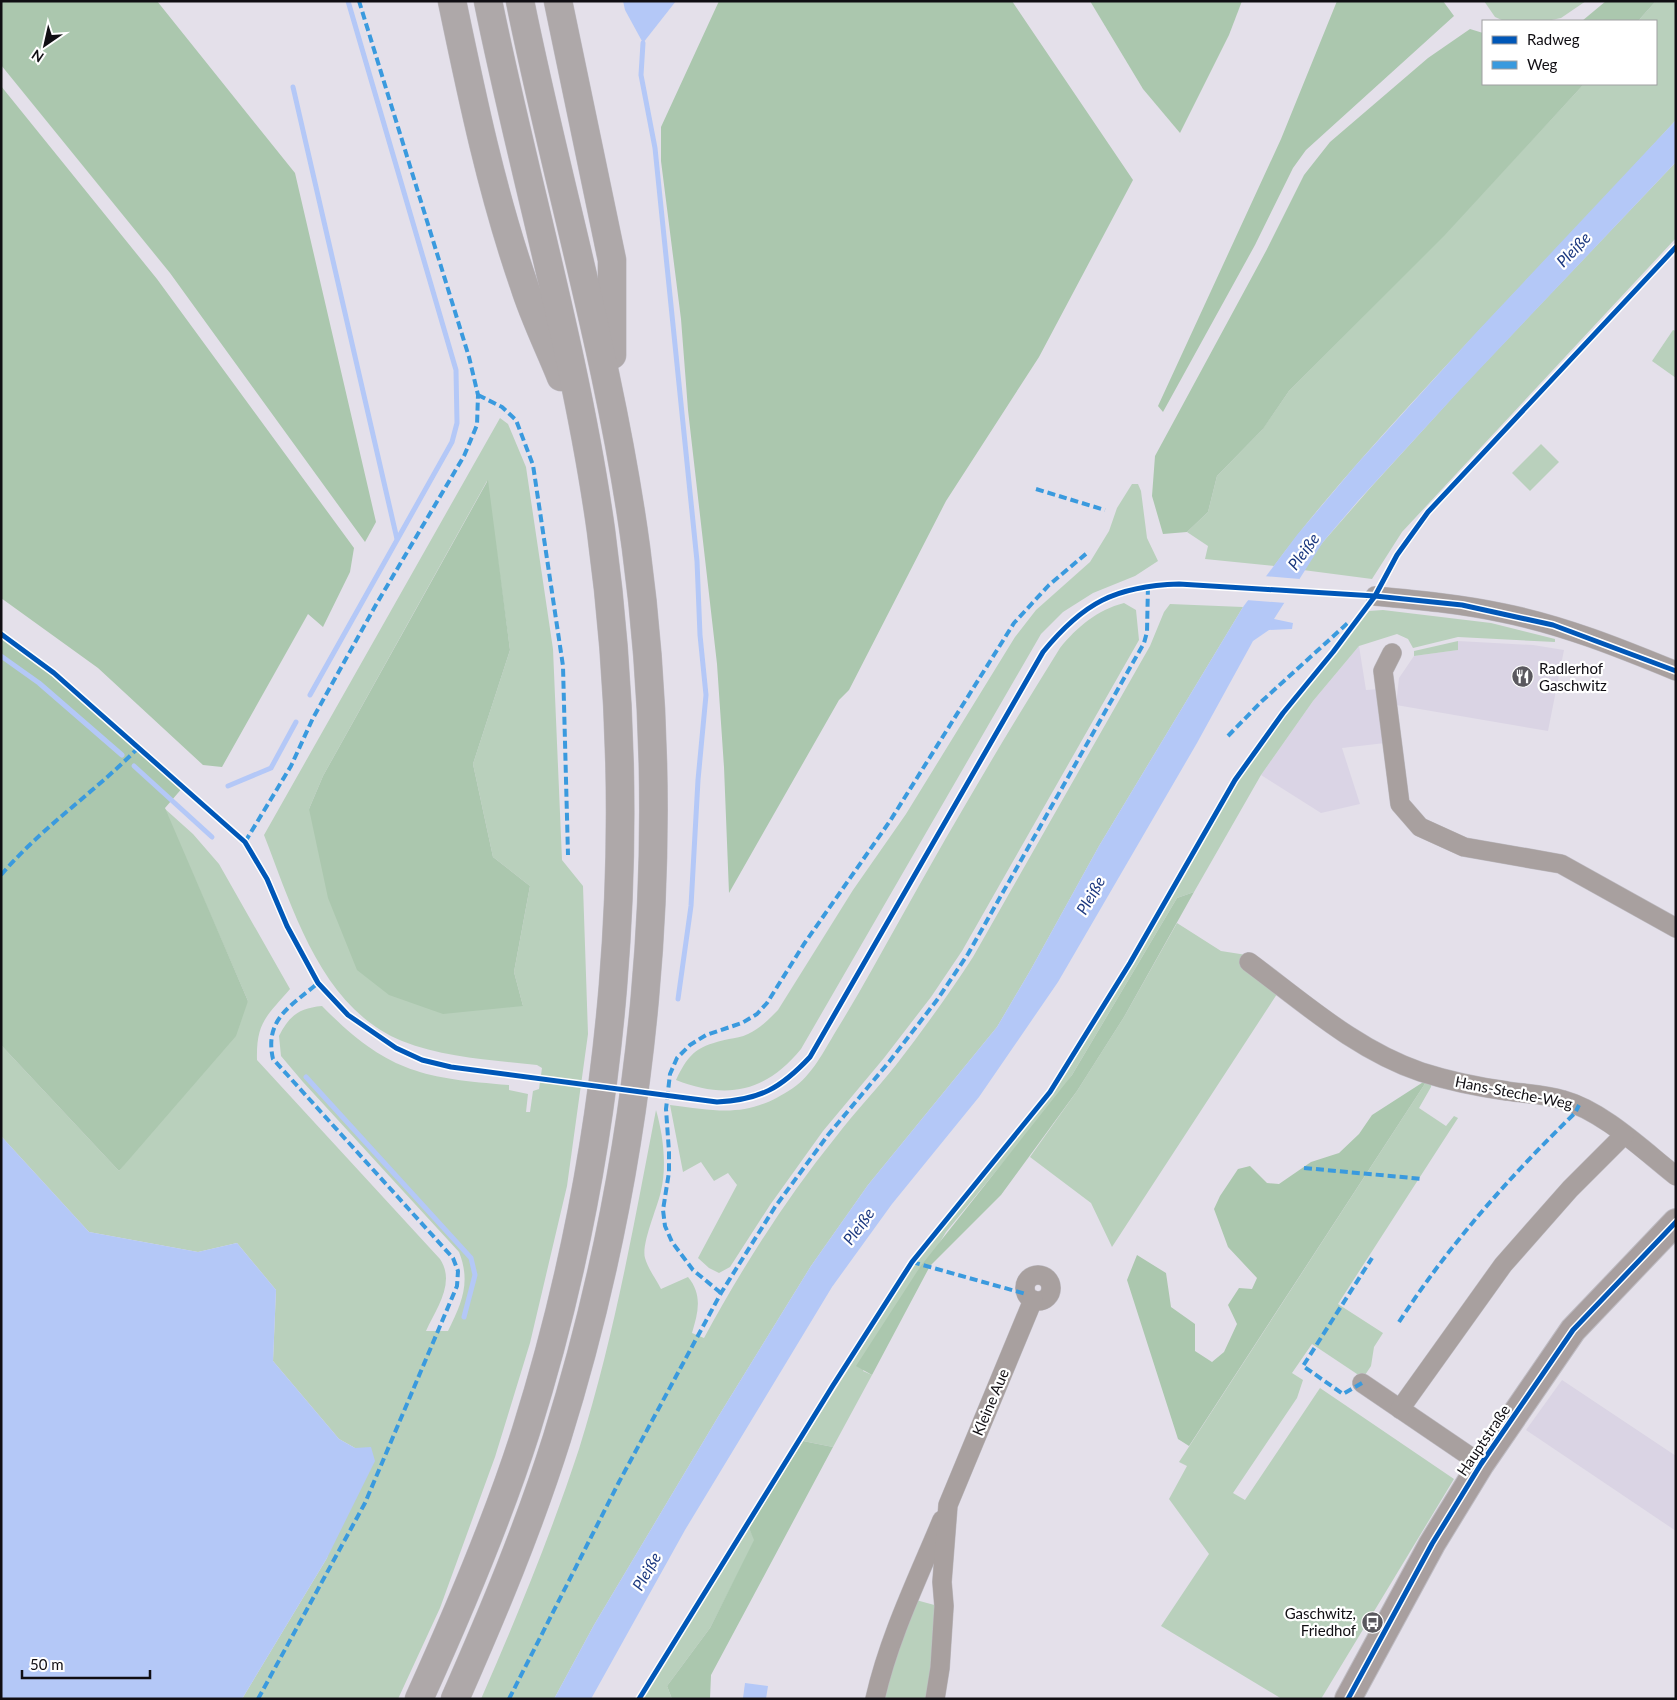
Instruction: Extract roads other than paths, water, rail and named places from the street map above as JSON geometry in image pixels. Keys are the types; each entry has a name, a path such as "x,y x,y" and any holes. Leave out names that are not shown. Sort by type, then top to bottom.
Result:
{"highway":[{"path":"452,1 477,116 524,286 585,434"},
{"path":"419,1699 474,1573 505,1494 532,1410 569,1270 590,1167 604,1072 613,1002 617,931 620,852 618,710 601,530 568,346 488,1"},
{"path":"456,1699 503,1588 535,1504 569,1395 600,1278 621,1176 639,1046 652,909 651,714 636,548 613,409 520,1"},
{"path":"558,1 612,260 613,409"}],"main road":[{"name":"Hauptstraße","path":"1348,1699 1432,1544 1481,1464 1573,1330 1676,1222"}],"street":[{"path":"1375,596 1462,605 1512,615 1566,629 1676,671"},
{"path":"1392,653 1383,671 1400,804 1420,827 1464,847 1560,864 1676,928"},
{"name":"Hans-Steche-Weg","path":"1249,962 1347,1035 1380,1055 1421,1072 1481,1088 1562,1099 1592,1113 1624,1135 1676,1176"},
{"path":"1400,1409 1503,1265 1570,1190 1624,1135"},
{"name":"Kleine Aue","path":"875,1699 879,1680 910,1597 1033,1300"},
{"path":"1362,1383 1481,1464"},
{"name":"Kleine Aue","path":"935,1699 940,1668 944,1614 942,1582 948,1505"}],"water":[{"path":"623,1 676,1 643,43 625,10"},
{"name":"Pleiße","path":"1676,120 1676,162 1458,392 1323,542 1274,619 1293,623 1292,629 1269,630 1253,641 1197,743 1058,982 979,1097 892,1204 832,1287 685,1530 591,1699 554,1699 594,1625 811,1266 868,1185 997,1027 1099,846 1243,607 1297,535 1356,465 1474,335"},
{"path":"1,1136 89,1232 198,1252 237,1243 276,1290 273,1361 339,1439 355,1448 371,1447 375,1461 327,1558 242,1699 1,1699"},
{"path":"745,1683 768,1686 766,1699 743,1698"}],"waterway":[{"path":"310,695 452,442 457,423 456,370 348,1"},
{"path":"643,43 641,75 655,148 697,561 700,635 706,695 698,780 691,906 678,999"},
{"path":"293,87 397,539"},
{"path":"1,656 39,683 122,755"},
{"path":"228,786 271,768 296,722"},
{"path":"134,766 212,837"},
{"path":"306,1077 471,1258 475,1275 464,1317"}],"place":[{"name":"Radlerhof Gaschwitz","path":"1523,677"},
{"name":"Gaschwitz, Friedhof","path":"1372,1622"}]}
